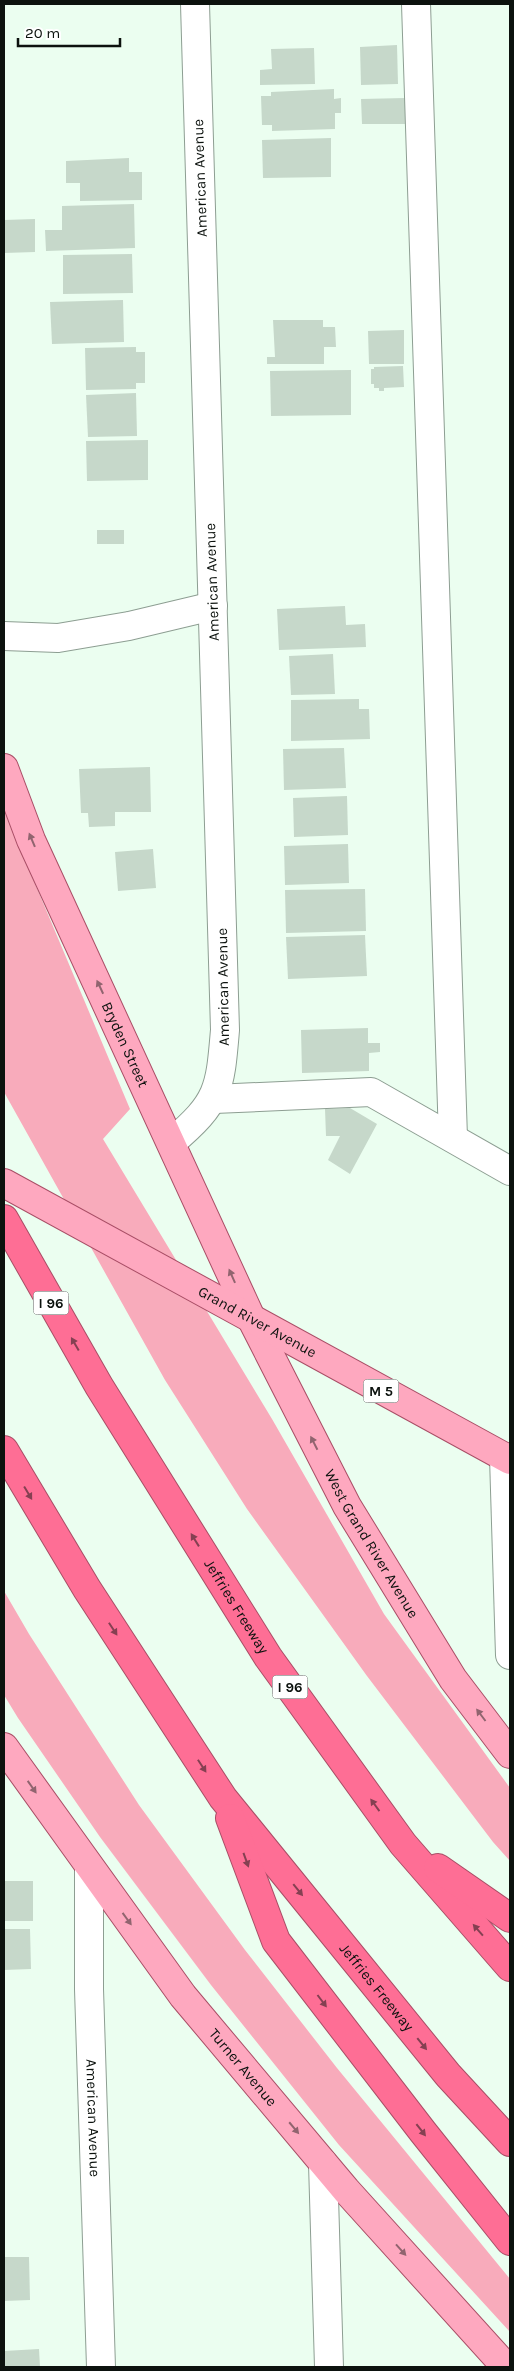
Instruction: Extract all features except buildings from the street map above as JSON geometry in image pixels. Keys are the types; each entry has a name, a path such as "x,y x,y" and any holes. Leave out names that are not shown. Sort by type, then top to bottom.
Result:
{"highway":[{"name":"Jeffries Freeway","path":"4,1219 99,1386 268,1657 403,1844 510,1967"},
{"name":"Jeffries Freeway","path":"4,1450 87,1589 223,1798 448,2075 510,2142"},
{"path":"223,1798 276,1941 423,2132 510,2241"},
{"path":"403,1844 510,1918"}],"main road":[{"name":"Bryden Street","path":"4,768 31,840 172,1142 252,1320"},
{"name":"Grand River Avenue","path":"4,1183 507,1459"},
{"name":"West Grand River Avenue","path":"252,1320 347,1506 453,1679 510,1754"},
{"name":"Turner Avenue","path":"4,1747 89,1868 183,1996 323,2163 506,2367"}],"street":[{"name":"American Avenue","path":"172,1142 200,1118 214,1099 222,1070 225,1030 195,4"},
{"path":"416,4 453,1138"},
{"path":"4,636 58,638 129,626 213,606"},
{"path":"214,1099 371,1092 510,1171"},
{"path":"507,1459 510,1655"},
{"name":"American Avenue","path":"89,1868 89,1988 101,2367"},
{"path":"323,2163 329,2367"}],"shaded area":[{"path":"4,810 130,1109 103,1139 272,1419 384,1614 510,1788 510,1861 493,1842 367,1676 247,1509 165,1380 4,1092"},
{"path":"4,1591 29,1634 139,1805 245,1950 337,2068 510,2279 510,2332 339,2145 211,1985 100,1837 18,1718 4,1695"}]}
